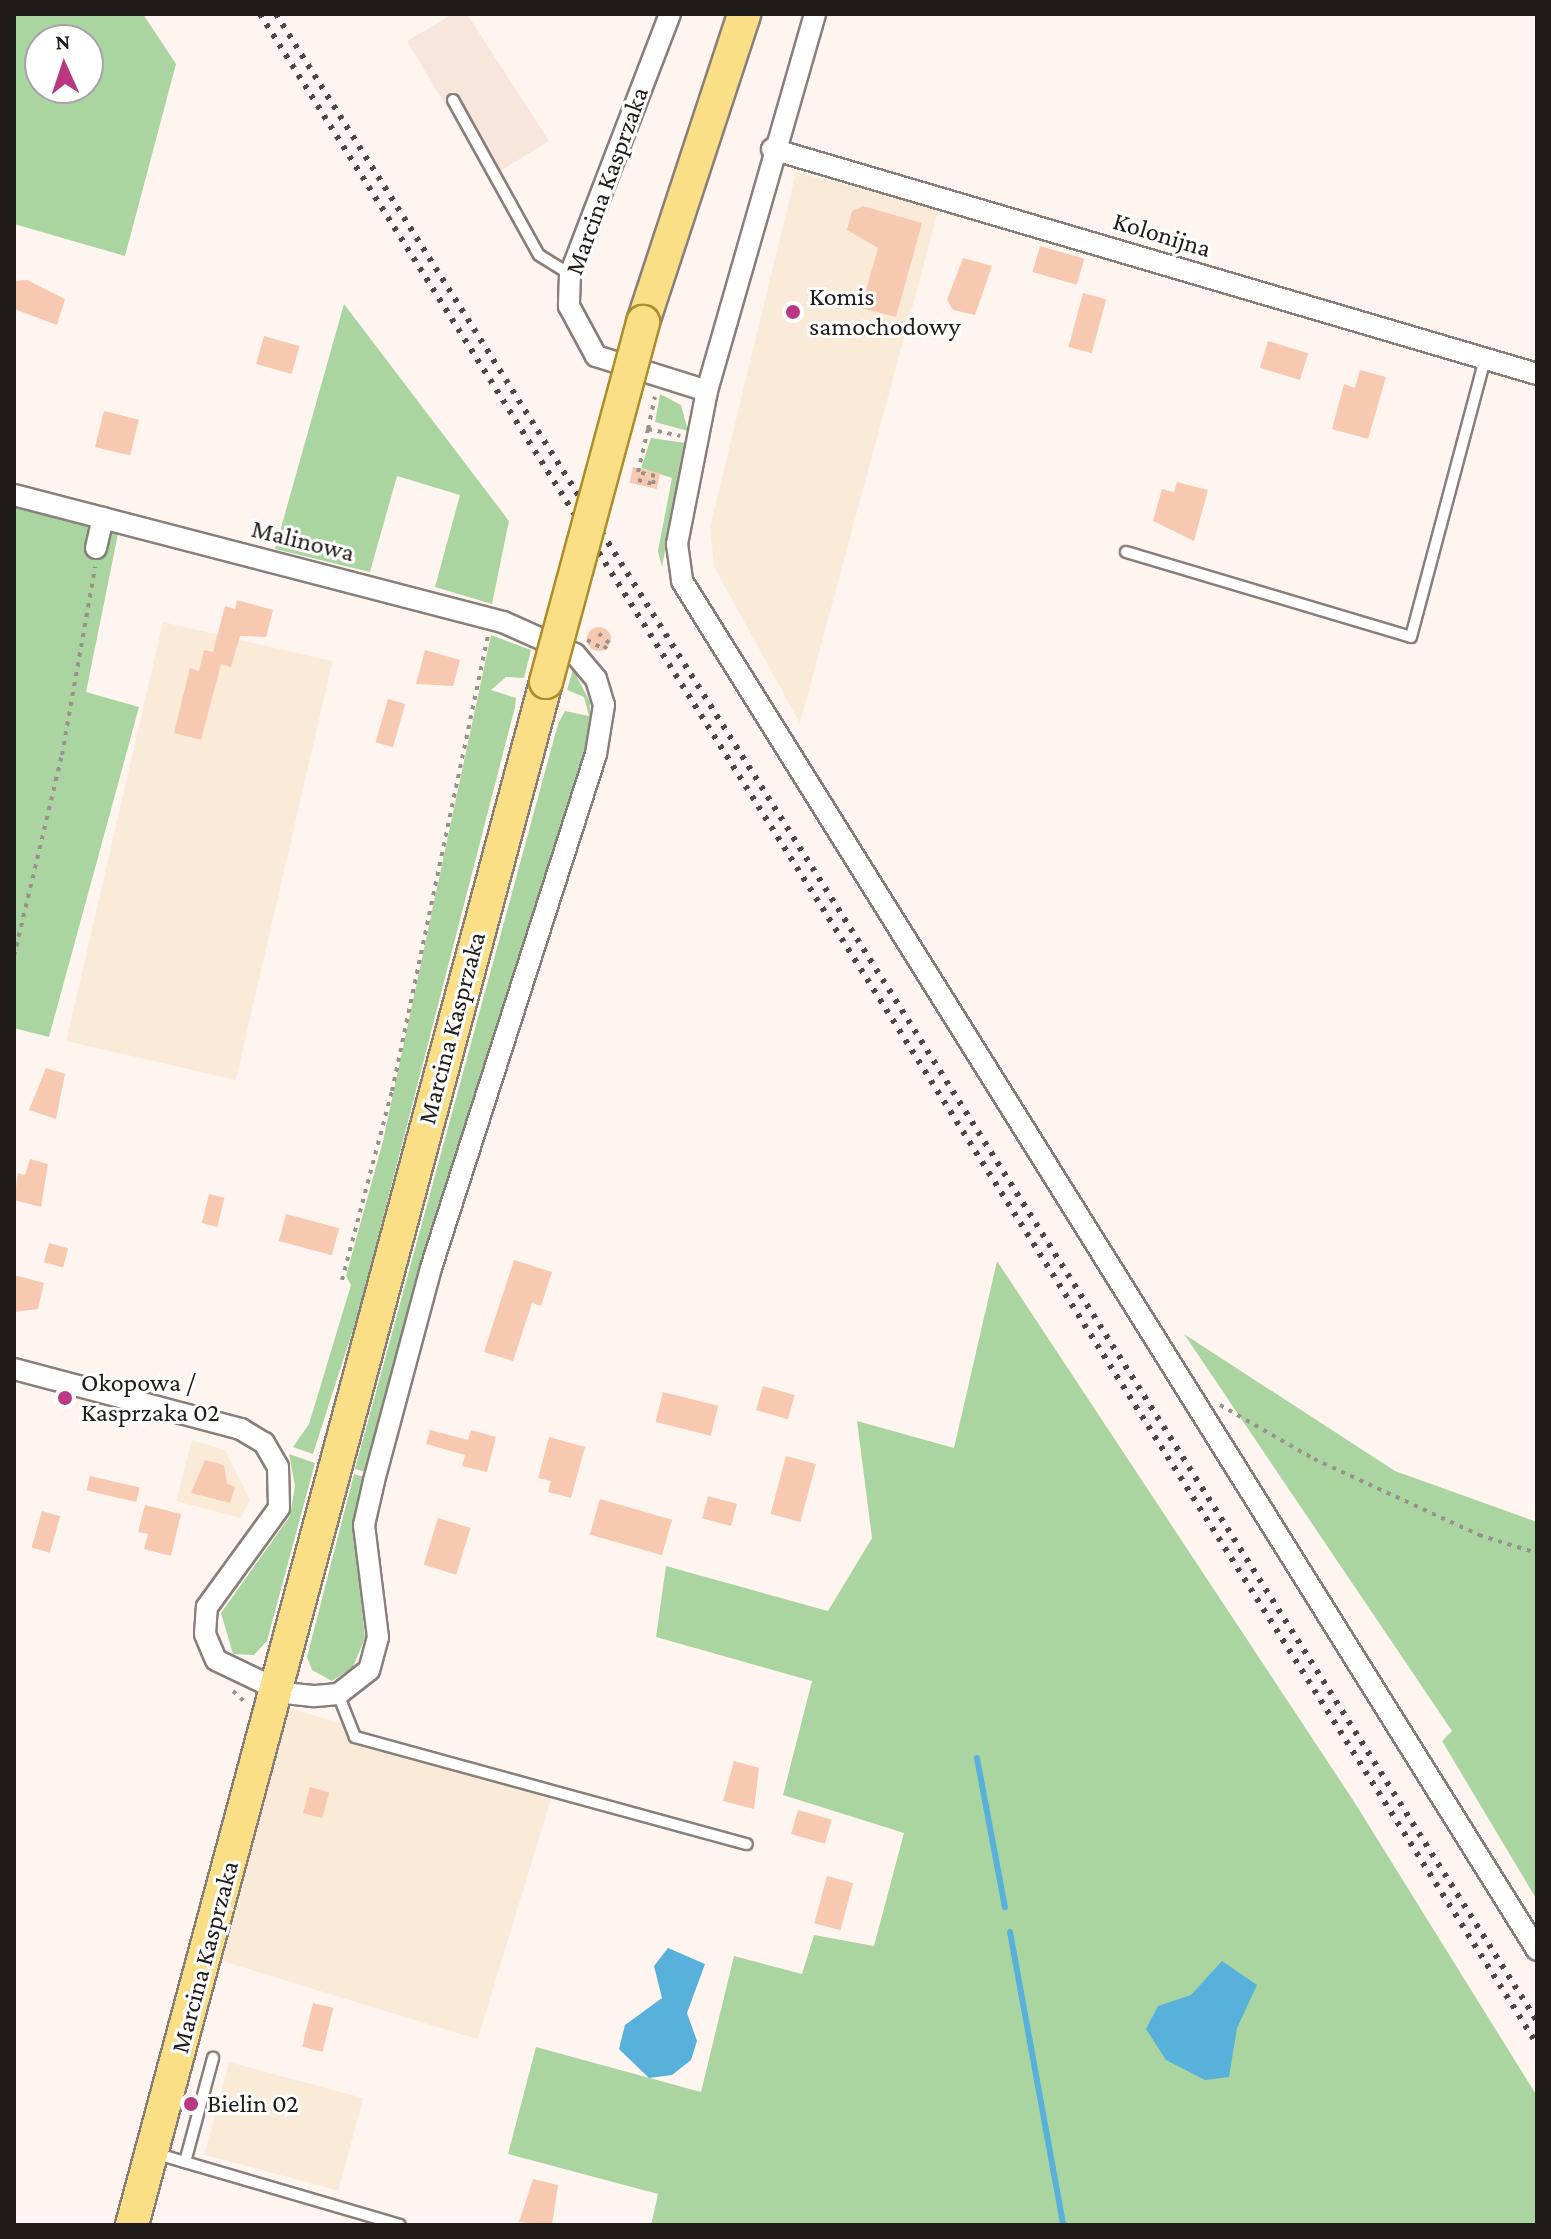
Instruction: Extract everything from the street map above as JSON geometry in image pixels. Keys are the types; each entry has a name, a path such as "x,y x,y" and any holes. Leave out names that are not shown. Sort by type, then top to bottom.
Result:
{"main road":[{"name":"Marcina Kasprzaka","path":"132,2225 643,322 744,14"}],"street":[{"name":"Marcina Kasprzaka","path":"670,14 570,274 575,329 596,356 707,391"},
{"path":"815,14 772,149 707,391 677,544 682,581 1537,1950"},
{"name":"Kolonijna","path":"772,149 1537,374"},
{"name":"Malinowa","path":"14,495 459,607 575,654"},
{"path":"96,548 103,518"},
{"name":"Marcina Kasprzaka","path":"338,1694 369,1670 376,1650 364,1538 374,1481 448,1211 596,754 601,689 575,654"},
{"path":"14,1369 241,1429 264,1443 278,1467 279,1508 220,1581 207,1607 205,1634 216,1660 277,1690 338,1694"}],"lane":[{"path":"453,100 539,255 570,274"},
{"path":"1126,552 1411,637 1485,358"},
{"path":"338,1694 355,1737 747,1844"},
{"path":"185,2162 213,2058"},
{"path":"152,2152 400,2225"}],"path":[{"path":"638,480 648,483 655,476 638,472 656,397 645,394"},
{"path":"648,429 697,439"},
{"path":"14,956 62,755 96,548"},
{"path":"342,1280 392,1091 490,631"},
{"path":"592,639 604,649 605,639 597,632"},
{"path":"1184,1384 1314,1459 1479,1535 1537,1553"}],"shaded area":[{"path":"453,14 467,14 549,141 489,178 407,41"},
{"path":"796,172 939,208 800,723 714,567 710,527"},
{"path":"163,622 333,661 236,1080 66,1041"},
{"path":"192,1440 225,1450 250,1500 241,1518 176,1501"},
{"path":"274,1703 554,1789 478,2039 197,1954"},
{"path":"229,2062 363,2098 338,2191 204,2155"}],"green space":[{"path":"14,14 143,14 176,64 125,256 14,224"},
{"path":"344,304 509,521 492,604 435,587 460,495 397,476 370,572 275,549"},
{"path":"660,394 681,405 688,431 655,422"},
{"path":"651,438 685,443 662,567 658,551 672,478 641,468"},
{"path":"14,501 119,529 86,692 139,707 49,1037 14,1028"},
{"path":"491,635 531,650 524,678 506,677 491,690 516,698 515,707 359,1311 313,1454 293,1447 309,1424 351,1285 346,1276 383,1141"},
{"path":"573,669 590,702 591,735 442,1199 366,1472 355,1469 558,724 565,711 589,716 584,697 567,690"},
{"path":"997,1261 1353,1800 1537,2096 1537,2225 651,2225 658,2194 508,2154 536,2047 701,2092 734,1956 802,1974 814,1935 874,1946 904,1833 783,1795 812,1681 656,1637 666,1566 828,1611 872,1538 857,1421 954,1448"},
{"path":"1184,1334 1395,1471 1537,1522 1537,1900 1442,1741 1452,1731"},
{"path":"289,1454 315,1463 267,1641 254,1655 233,1654 221,1613 290,1516 295,1486"},
{"path":"354,1474 364,1477 354,1531 365,1638 353,1667 332,1681 312,1670 307,1657"}],"water":[{"path":"668,1948 705,1964 687,2013 697,2041 691,2060 672,2075 649,2078 619,2049 625,2025 662,1998 654,1966"},
{"path":"1222,1961 1257,1985 1237,2028 1229,2077 1205,2080 1166,2060 1146,2029 1158,2006 1191,1995"}],"building":[{"path":"863,206 922,223 896,317 861,308 878,248 847,230 852,211"},
{"path":"1040,246 1084,259 1077,285 1033,272"},
{"path":"963,258 992,266 975,315 953,310 947,300"},
{"path":"27,280 65,299 57,325 14,309 14,281"},
{"path":"1083,293 1106,299 1092,353 1069,347"},
{"path":"264,336 300,346 292,374 256,364"},
{"path":"1268,341 1308,353 1300,380 1260,368"},
{"path":"1360,370 1386,377 1368,439 1332,429 1344,384 1355,388"},
{"path":"104,411 139,420 130,456 95,447"},
{"path":"633,467 660,473 657,489 629,483"},
{"path":"1177,482 1208,490 1194,541 1153,521 1162,489 1174,492"},
{"path":"237,600 273,610 266,637 240,636 231,667 221,664 201,740 174,733 190,668 199,671 204,650 213,652 225,606 235,609"},
{"path":"599,627 608,630 611,639 608,648 599,651 590,648 587,639 590,630"},
{"path":"425,650 460,660 453,686 416,684"},
{"path":"388,699 405,704 393,747 376,742"},
{"path":"46,1068 65,1074 56,1119 29,1110"},
{"path":"30,1159 48,1164 41,1207 14,1200 18,1173 25,1175"},
{"path":"209,1194 225,1198 217,1227 202,1223"},
{"path":"286,1214 339,1228 332,1255 279,1241"},
{"path":"49,1243 68,1248 63,1267 44,1262"},
{"path":"514,1260 552,1272 541,1306 532,1303 513,1361 484,1352"},
{"path":"14,1275 44,1283 38,1309 14,1312"},
{"path":"763,1386 795,1395 788,1419 756,1410"},
{"path":"663,1392 718,1406 711,1436 656,1422"},
{"path":"430,1430 468,1440 471,1430 496,1437 487,1472 462,1466 465,1455 426,1444"},
{"path":"549,1437 585,1447 571,1498 548,1492 551,1481 538,1478"},
{"path":"786,1456 816,1464 800,1522 770,1514"},
{"path":"205,1460 224,1465 227,1484 235,1487 230,1503 191,1493"},
{"path":"90,1476 140,1487 136,1502 87,1491"},
{"path":"708,1496 737,1504 731,1526 702,1518"},
{"path":"600,1499 672,1520 662,1555 590,1535"},
{"path":"145,1505 181,1514 171,1556 144,1549 148,1534 138,1532"},
{"path":"42,1511 60,1516 50,1553 32,1548"},
{"path":"438,1518 471,1528 456,1575 424,1565"},
{"path":"734,1761 759,1768 754,1809 723,1801"},
{"path":"310,1787 329,1792 322,1818 303,1813"},
{"path":"798,1810 832,1820 825,1844 791,1834"},
{"path":"827,1876 853,1883 840,1930 814,1923"},
{"path":"313,2003 333,2008 322,2052 302,2047"},
{"path":"533,2179 558,2185 552,2225 519,2222"}],"waterway":[{"path":"977,1758 1005,1907"},
{"path":"1010,1932 1063,2225"}],"railway":[{"path":"260,14 1537,2044"},
{"path":"276,14 1537,2021"}],"place":[{"name":"Komis samochodowy","path":"793,312"},
{"name":"Okopowa / Kasprzaka 02","path":"65,1398"},
{"name":"Bielin 02","path":"191,2104"}]}
